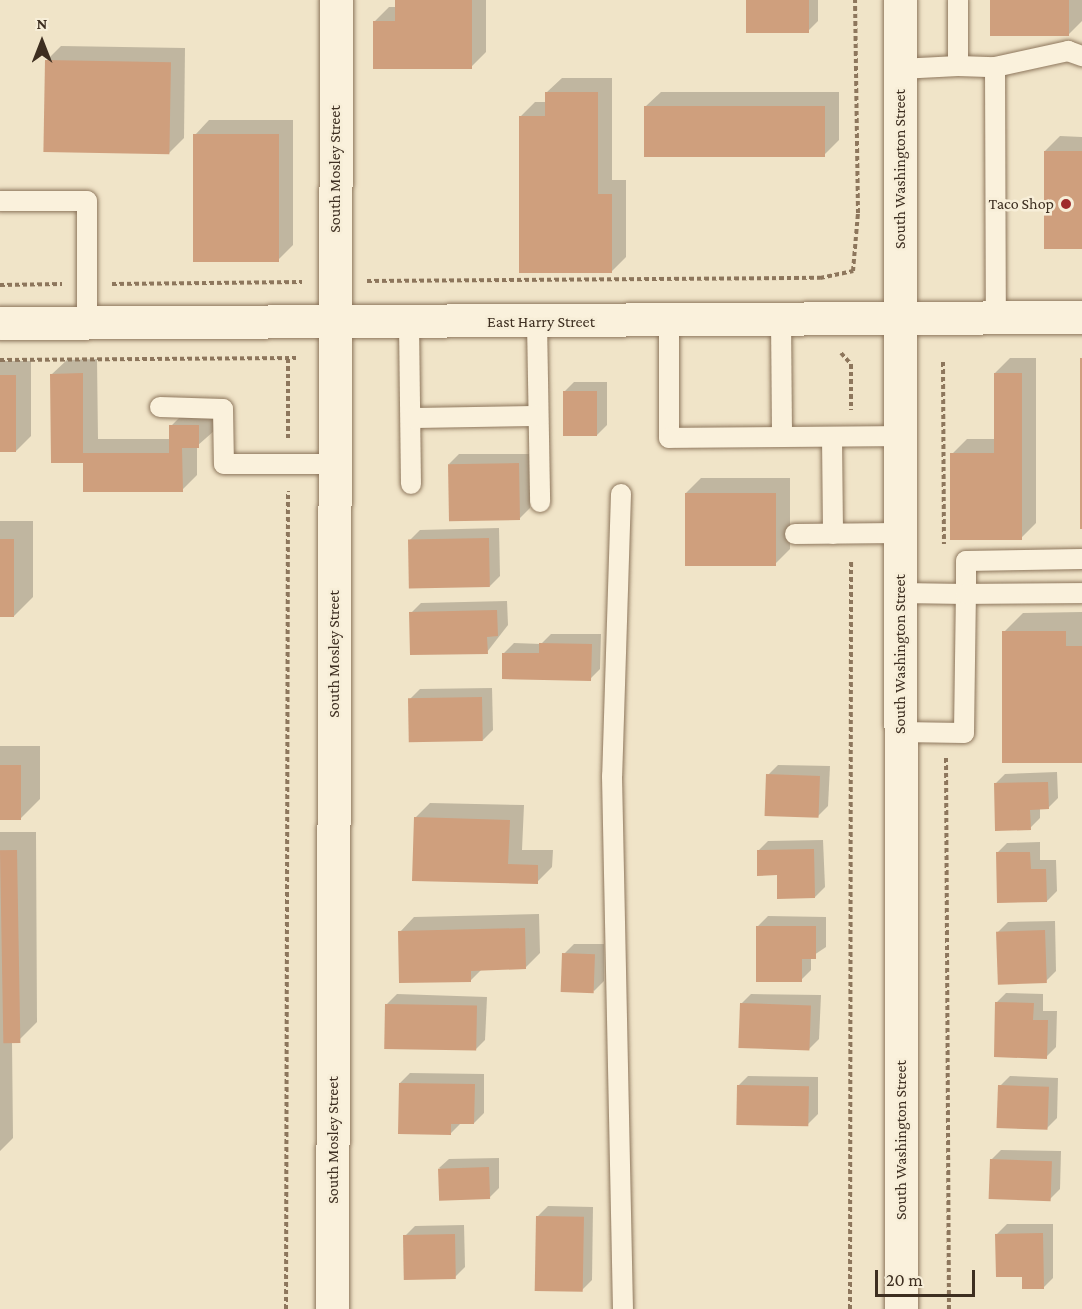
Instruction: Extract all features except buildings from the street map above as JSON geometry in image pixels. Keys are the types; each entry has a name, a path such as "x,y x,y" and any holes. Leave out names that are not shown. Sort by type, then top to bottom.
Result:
{"street":[{"name":"South Mosley Street","path":"332,1309 336,0"},
{"name":"South Washington Street","path":"900,0 901,1309"},
{"name":"East Harry Street","path":"0,323 537,322 1082,317"}],"lane":[{"path":"958,0 958,66"},
{"path":"900,69 995,67 1068,51 1082,56"},
{"path":"995,67 996,318"},
{"path":"0,201 87,201 87,323"},
{"path":"781,320 782,437"},
{"path":"669,321 669,438 900,436"},
{"path":"409,322 411,484"},
{"path":"537,322 540,502"},
{"path":"160,408 223,409 224,464 334,464"},
{"path":"411,418 538,416"},
{"path":"841,436 842,533"},
{"path":"621,494 612,776 623,1309"},
{"path":"795,534 900,532"},
{"path":"900,732 964,733 966,561 1082,560"},
{"path":"900,592 1082,593"}],"path":[{"path":"0,285 820,278 853,271 858,213 855,0"},
{"path":"782,353 841,353 851,364 841,436"},
{"path":"286,1309 288,358"},
{"path":"0,360 335,358"},
{"path":"943,362 945,593"},
{"path":"842,533 850,1309"},
{"path":"946,733 949,1309"}],"place":[{"name":"Taco Shop","path":"1066,204"}]}
